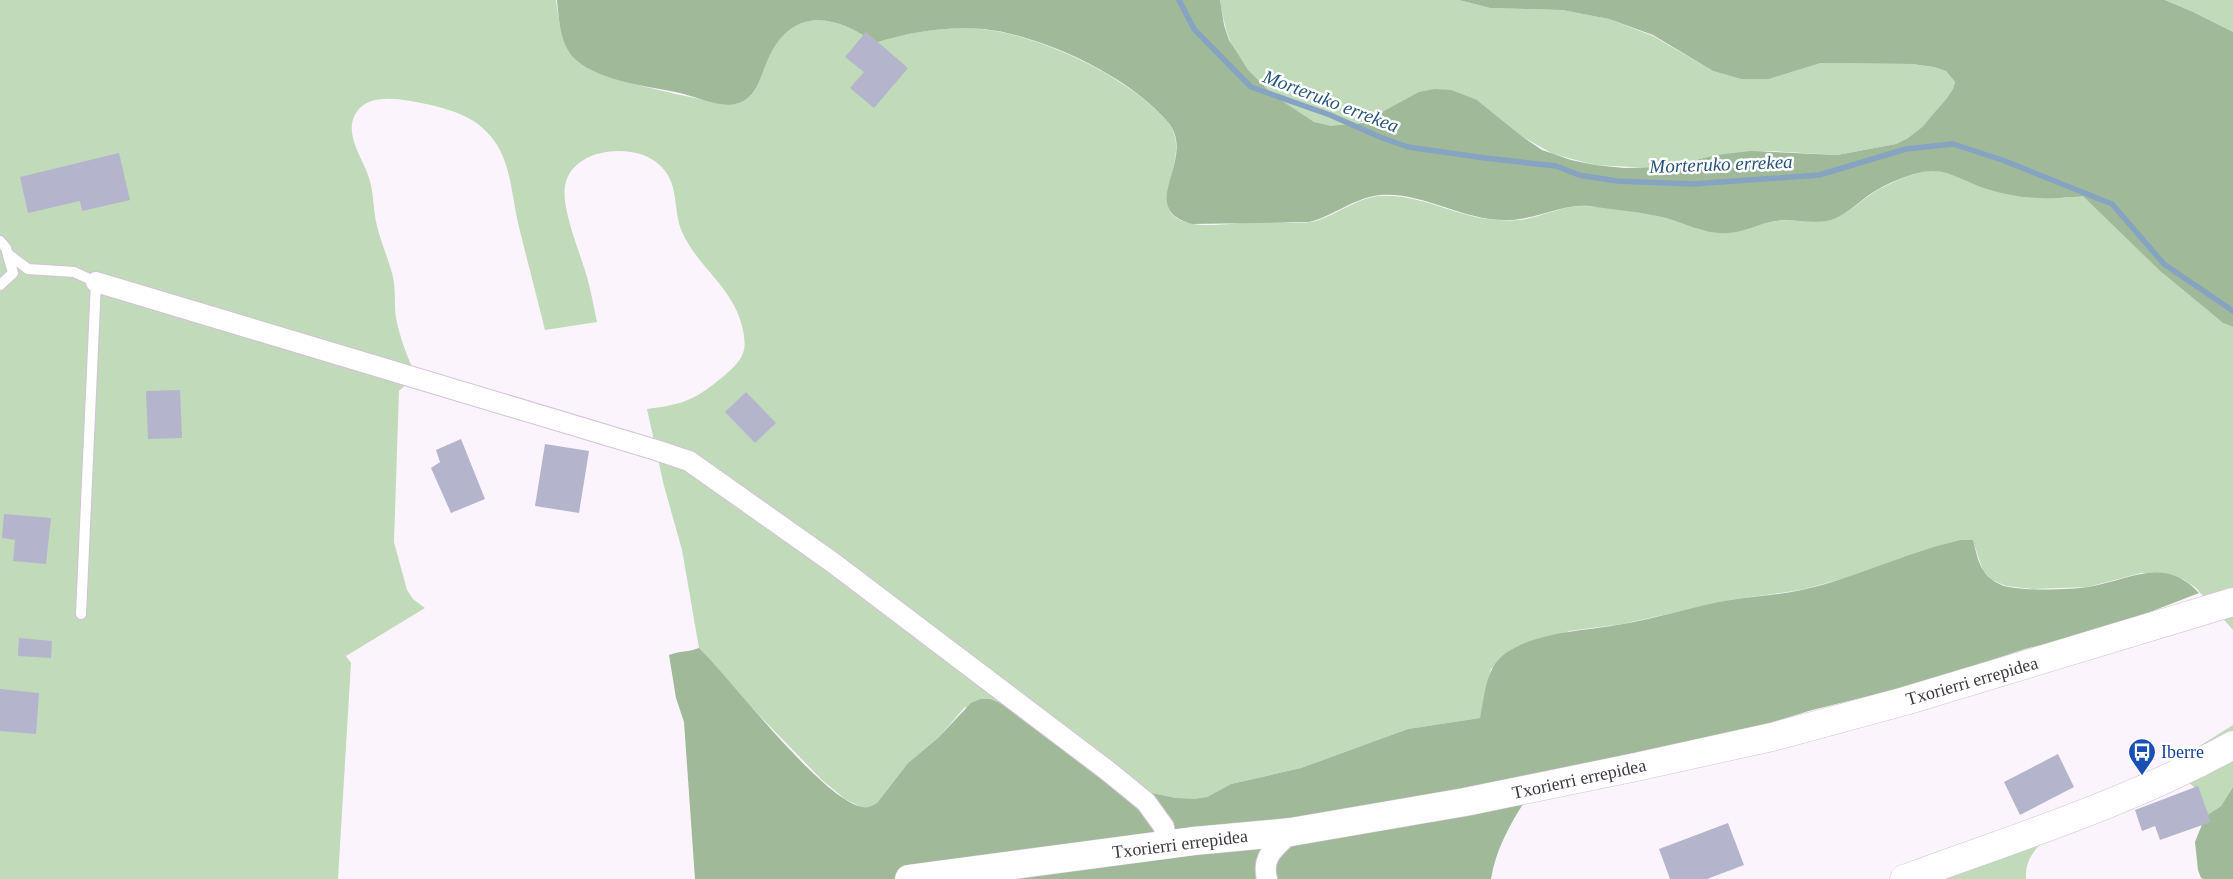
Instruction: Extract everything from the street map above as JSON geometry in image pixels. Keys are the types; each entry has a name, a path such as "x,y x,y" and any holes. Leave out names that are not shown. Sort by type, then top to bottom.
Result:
{"street":[{"path":"96,282 689,461 832,562 1108,771 1146,802 1164,827 1166,845"},
{"name":"Txorierri errepidea","path":"909,879 1194,841 1291,832 1474,800 1636,767 1772,737 1914,698 2226,607"},
{"path":"1904,879 2112,802 2190,769 2233,745"},
{"path":"1267,879 1264,868 1269,854 1291,832"}],"lane":[{"path":"0,242 6,248 14,273 0,284"},
{"path":"8,254 28,269 74,272 96,282 81,614"}],"green space":[{"path":"0,0 556,0 560,24 567,47 576,60 586,67 606,76 696,98 730,104 739,103 751,96 758,84 768,57 778,41 790,29 803,23 816,20 831,22 860,33 875,43 914,33 942,29 969,28 1005,33 1056,49 1081,60 1106,73 1149,103 1166,120 1174,134 1176,148 1168,192 1168,205 1173,215 1185,222 1202,225 1312,222 1365,199 1394,196 1421,201 1486,219 1520,220 1569,207 1586,206 1648,214 1717,233 1731,233 1777,221 1815,221 1837,217 1848,212 1871,194 1887,185 1913,174 1926,171 1950,173 2065,198 2083,195 2160,271 2223,323 2233,327 2233,630 2196,588 2183,579 2141,573 2088,587 2033,589 2006,586 1992,580 1983,571 1973,541 1945,544 1867,572 1801,590 1730,600 1623,624 1569,631 1491,669 1480,718 1408,729 1301,768 1231,784 1207,797 1195,800 1152,793 965,707 938,738 908,763 877,803 871,807 861,807 845,799 822,780 754,710 699,648 682,550 664,486 647,409 680,403 706,390 737,364 743,354 745,342 738,313 731,300 683,234 679,225 673,187 664,170 656,162 645,156 632,152 617,151 590,157 578,164 570,174 565,186 566,208 588,281 597,322 545,330 507,169 494,140 469,118 449,110 398,99 379,99 362,106 356,113 352,129 355,146 371,184 377,226 393,277 396,318 407,354 416,375 399,391 394,542 407,590 413,599 425,608 346,656 351,663 338,879 0,879"},
{"path":"557,0 1220,0 1224,25 1229,40 1248,70 1273,95 1314,122 1331,126 1362,123 1419,92 1435,89 1451,90 1477,100 1542,150 1571,160 1624,168 1669,167 1715,155 1751,151 1837,155 1896,144 1908,138 1922,127 1947,98 1955,82 1946,71 1912,64 1821,63 1769,79 1741,79 1713,71 1653,35 1609,19 1562,10 1490,8 1459,0 2165,0 2233,32 2233,327 2223,323 2160,271 2083,196 2046,198 2010,195 1980,187 1954,175 1933,171 1917,173 1891,183 1869,195 1836,218 1814,222 1776,221 1729,233 1705,231 1657,216 1590,206 1569,207 1518,219 1491,219 1397,195 1371,196 1309,222 1192,224 1175,216 1168,206 1167,194 1177,150 1175,135 1167,121 1130,88 1083,60 1058,49 1007,33 970,28 914,33 875,43 845,26 816,20 790,29 779,41 769,57 751,96 739,103 725,105 680,93 626,82 586,67 576,60 563,40"},
{"path":"1220,0 1459,0 1490,8 1562,10 1609,19 1653,36 1713,71 1741,79 1769,79 1821,63 1912,64 1946,71 1955,82 1947,98 1922,127 1908,138 1896,144 1837,155 1770,151 1715,155 1677,165 1650,168 1595,165 1553,154 1523,137 1477,100 1401,112 1343,126 1331,126 1304,118 1276,99 1242,62 1229,39"},
{"path":"2165,0 2233,0 2233,32 2191,11"},
{"path":"1961,540 1973,540 1978,557 1987,575 1996,582 2012,588 2079,588 2146,573 2160,573 2173,575 2186,582 2199,593 2106,629 2025,649 1922,683 1812,710 1754,728 1540,777 1517,813 1504,838 1491,879 695,879 684,722 676,698 669,655 699,648 802,763 846,800 863,807 877,803 908,763 938,738 971,703 981,699 990,699 1007,706 1137,786 1152,793 1176,798 1195,799 1207,797 1231,784 1301,768 1408,729 1480,718 1485,690 1495,664 1509,651 1536,639 1636,621 1730,600 1802,590 1842,579 1921,551"},
{"path":"2233,725 2233,787 2221,806 2208,816 2195,788 2185,780 2167,773 2190,752"},
{"path":"2233,787 2233,879 2201,878 2198,870 2195,842 2205,817 2221,806"},
{"path":"2034,817 2049,834 2029,859 2026,879 1915,879 1973,844"}],"building":[{"path":"866,32 908,68 874,108 850,88 864,72 845,57"},
{"path":"119,153 130,200 82,211 80,201 28,213 20,177"},
{"path":"180,390 182,438 148,439 146,391"},
{"path":"746,392 776,423 755,443 725,412"},
{"path":"461,439 485,499 451,513 431,468 440,462 436,450"},
{"path":"545,444 589,451 579,513 535,506"},
{"path":"4,514 51,518 46,564 13,561 15,540 2,538"},
{"path":"19,638 52,641 51,658 18,656"},
{"path":"0,689 39,693 36,734 0,731"},
{"path":"2058,754 2074,787 2020,815 2004,782"},
{"path":"2198,786 2211,822 2160,840 2155,826 2142,831 2135,810"},
{"path":"1728,823 1744,865 1707,879 1670,879 1659,849"}],"waterway":[{"name":"Morteruko errekea","path":"1179,0 1194,29 1251,87 1330,115 1408,147 1556,166 1579,175 1617,181 1693,184 1819,175 1906,149 1953,144 2005,161 2112,204 2164,264 2233,311"}],"place":[{"name":"Iberre","path":"2142,776"}]}
